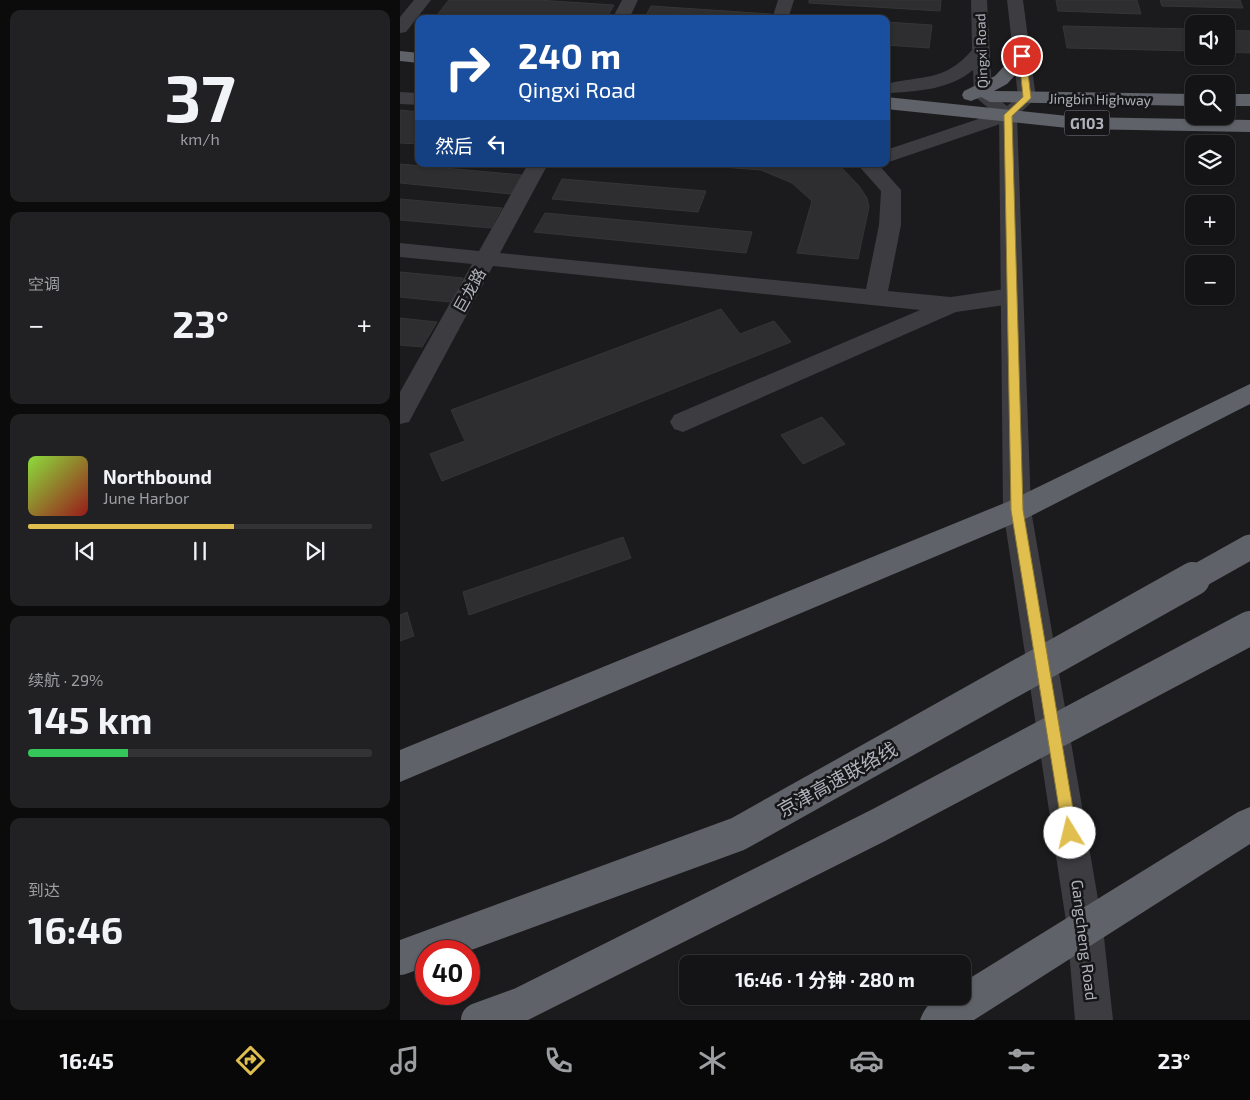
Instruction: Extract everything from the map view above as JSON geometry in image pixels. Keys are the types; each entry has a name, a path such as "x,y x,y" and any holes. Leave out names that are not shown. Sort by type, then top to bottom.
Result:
{"highway":[{"path":"400,56 415,58"},
{"path":"926,105 980,94 1001,80 1022,56"},
{"path":"400,70 415,71"},
{"name":"Jingbin Highway","path":"890,93 980,94 1077,123 1250,126"},
{"name":"Jingbin Highway","path":"890,94 926,105 1018,106 1185,100"},
{"path":"1235,100 1250,100"},
{"path":"400,766 1017,510 1250,393"},
{"name":"京津高速联络线","path":"400,958 738,834 1250,547"},
{"path":"478,1020 522,1004 879,825 1250,628"},
{"path":"939,1020 1250,824"}],"street":[{"path":"400,28 423,0"},
{"path":"622,15 630,0"},
{"path":"781,15 786,0"},
{"name":"Qingxi Road","path":"979,0 980,94 1018,106"},
{"path":"890,155 1018,106 1022,56 1015,0"},
{"path":"890,93 944,80 967,69 981,51"},
{"path":"400,98 415,99"},
{"name":"Gangcheng Road","path":"1018,106 1012,296 1017,510 1085,928 1094,1020"},
{"name":"巨龙路","path":"400,415 536,167"},
{"path":"870,167 891,190 890,225 876,296"},
{"path":"400,250 876,296 951,305"},
{"path":"683,422 951,305 1012,296"}],"building":[{"path":"449,0 538,0 614,5 608,15 437,15"},
{"path":"809,0 941,0 940,11 809,3"},
{"path":"1056,0 1137,0 1141,14 1058,11"},
{"path":"1160,0 1240,0 1243,8 1162,6"},
{"path":"651,6 771,14 771,15 646,15"},
{"path":"890,22 932,25 929,48 890,45"},
{"path":"1063,26 1185,29 1185,51 1067,48"},
{"path":"1235,30 1250,31 1250,53 1235,52"},
{"path":"400,110 415,112 415,144 400,143"},
{"path":"400,164 415,165 415,167 522,175 511,194 400,183"},
{"path":"722,167 841,167 859,186 867,198 869,207 858,259 797,253 812,201 792,183 761,170"},
{"path":"562,179 706,191 698,212 552,199"},
{"path":"400,199 502,208 491,228 400,220"},
{"path":"545,213 752,232 746,253 534,232"},
{"path":"400,272 463,278 450,302 400,297"},
{"path":"721,309 740,334 774,321 791,342 442,481 430,454 465,441 451,410"},
{"path":"400,318 437,322 422,347 400,345"},
{"path":"822,417 845,444 803,464 781,435"},
{"path":"623,537 631,558 469,615 463,592"},
{"path":"407,612 414,636 400,641 400,615"}],"route":[{"path":"1022,56 1027,98 1008,115 1017,510 1070,833"}]}
